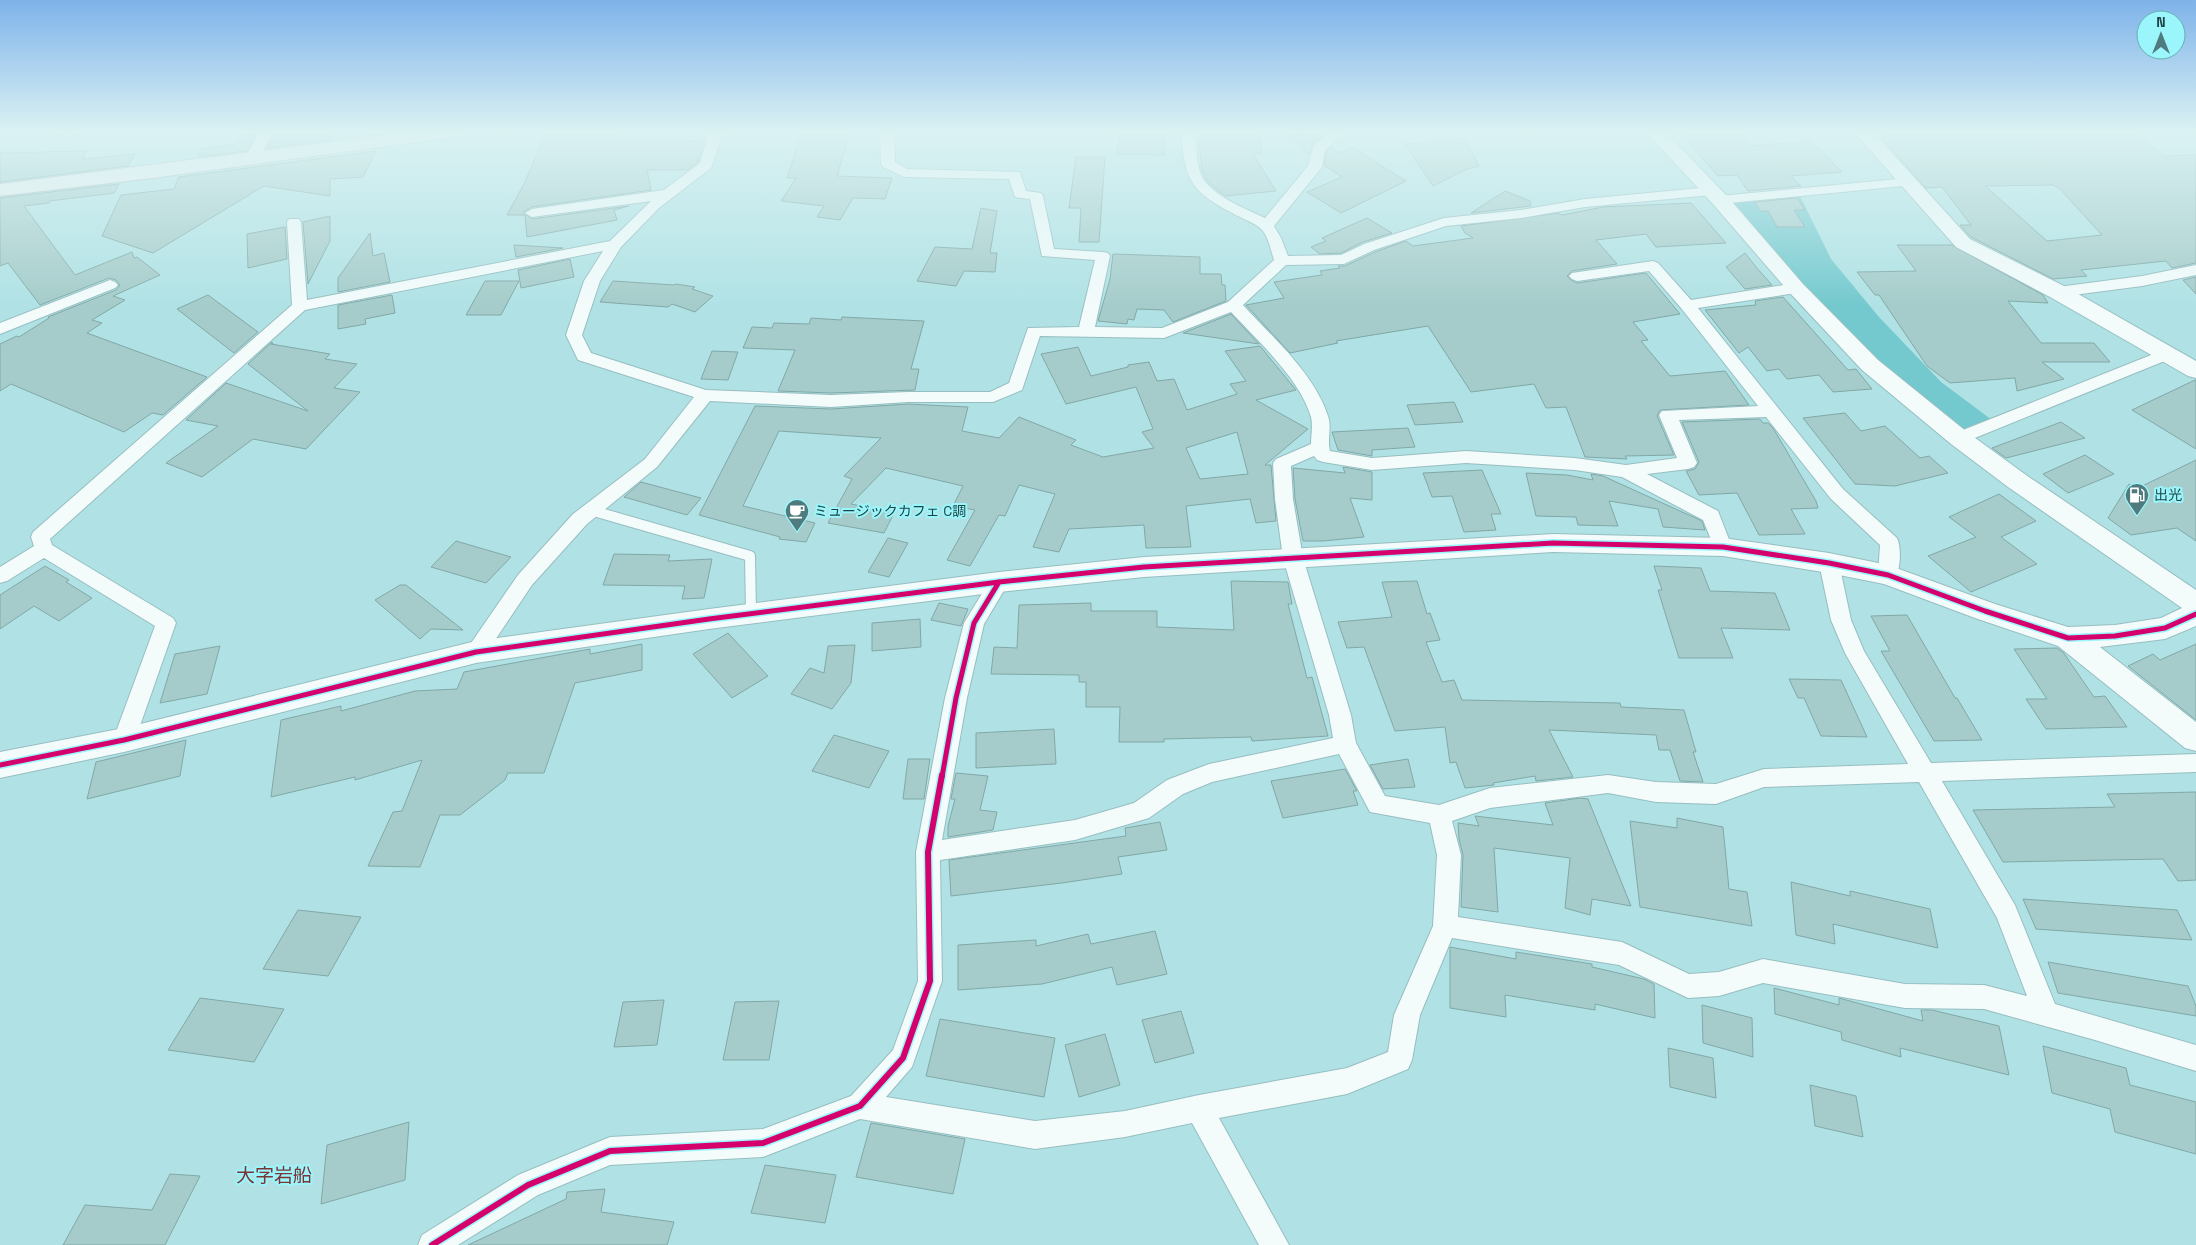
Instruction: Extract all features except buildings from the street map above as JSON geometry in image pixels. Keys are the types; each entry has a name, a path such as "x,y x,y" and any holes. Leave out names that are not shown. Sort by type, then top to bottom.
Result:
{"street":[{"path":"675,190 654,205 615,244 592,281 574,335 584,356 705,395 831,401 908,397 993,397 1016,386 1034,332 1164,333 1234,305 1282,261 1344,259 1369,247 1444,222 1521,214 1584,203 1788,190"},
{"path":"1019,190 1020,194 1036,196 1046,253 1103,256 1086,331"},
{"path":"1205,190 1266,226 1275,242 1282,261"},
{"path":"1266,226 1296,190"},
{"path":"1711,190 1796,288 1870,365 1959,438 2017,481 2196,604"},
{"path":"1915,190 1962,243 2058,292 2196,371"},
{"path":"532,213 670,194"},
{"path":"294,222 300,306"},
{"path":"124,740 166,623 44,548 40,537 300,306 615,244"},
{"path":"1577,276 1653,266 1687,305 1837,494 1890,543 1888,575"},
{"path":"2058,292 2142,281 2196,270"},
{"path":"0,330 110,285"},
{"path":"1687,305 1796,288"},
{"path":"1234,305 1302,384 1320,416 1318,448 1323,456 1372,464 1466,457 1575,464 1626,471 1688,463 1668,415 1771,411"},
{"path":"1959,438 2166,354"},
{"path":"476,652 525,580 580,519 651,463 705,395"},
{"path":"1318,448 1282,463 1284,499 1293,558 1340,716 1345,744 1378,805 1440,815 1490,798 1608,784 1656,792 1716,794 1764,778 2196,763"},
{"path":"1626,471 1711,516 1723,547"},
{"path":"0,765 124,740 476,652 1000,582 1144,567 1553,544 1723,547 1829,563 1888,575 1985,611 2068,638 2196,739"},
{"path":"0,576 44,548"},
{"path":"1829,563 1841,620 1856,653 1928,773 2007,913 2046,1014"},
{"path":"432,1245 528,1185 610,1151 763,1143 860,1106 903,1058 930,981 928,852 956,698 974,623 1000,582"},
{"path":"2068,638 2115,636 2165,628 2196,614"},
{"path":"928,852 1074,830 1141,811 1176,787 1209,773 1345,744"},
{"path":"860,1106 1034,1135 1124,1124 1199,1108 1347,1081 1399,1060 1407,1015 1446,926 1449,855 1440,815"},
{"path":"1446,926 1622,954 1688,986 1719,984 1763,971 1905,996 1984,997 2196,1058"},
{"path":"1199,1108 1275,1245"}],"lane":[{"path":"590,510 750,556 751,614"}],"shaded area":[{"path":"1798,192 1831,259 1879,317 1941,382 1996,423 1959,438 1915,403 1720,200"}],"cycle path":[{"path":"0,765 124,740 476,652 709,619 999,582 1144,567 1553,543 1723,547 1829,563 1888,575 1985,611 2068,638 2115,636 2165,628 2196,614"},
{"path":"432,1245 528,1185 610,1151 763,1143 860,1106 903,1058 930,981 928,852 956,698 974,623 999,582"}],"place":[{"name":"出光","path":"2137,516"},
{"name":"ミュージックカフェ C調","path":"797,532"}],"district":[{"name":"大字岩船","path":"274,1175"}]}
